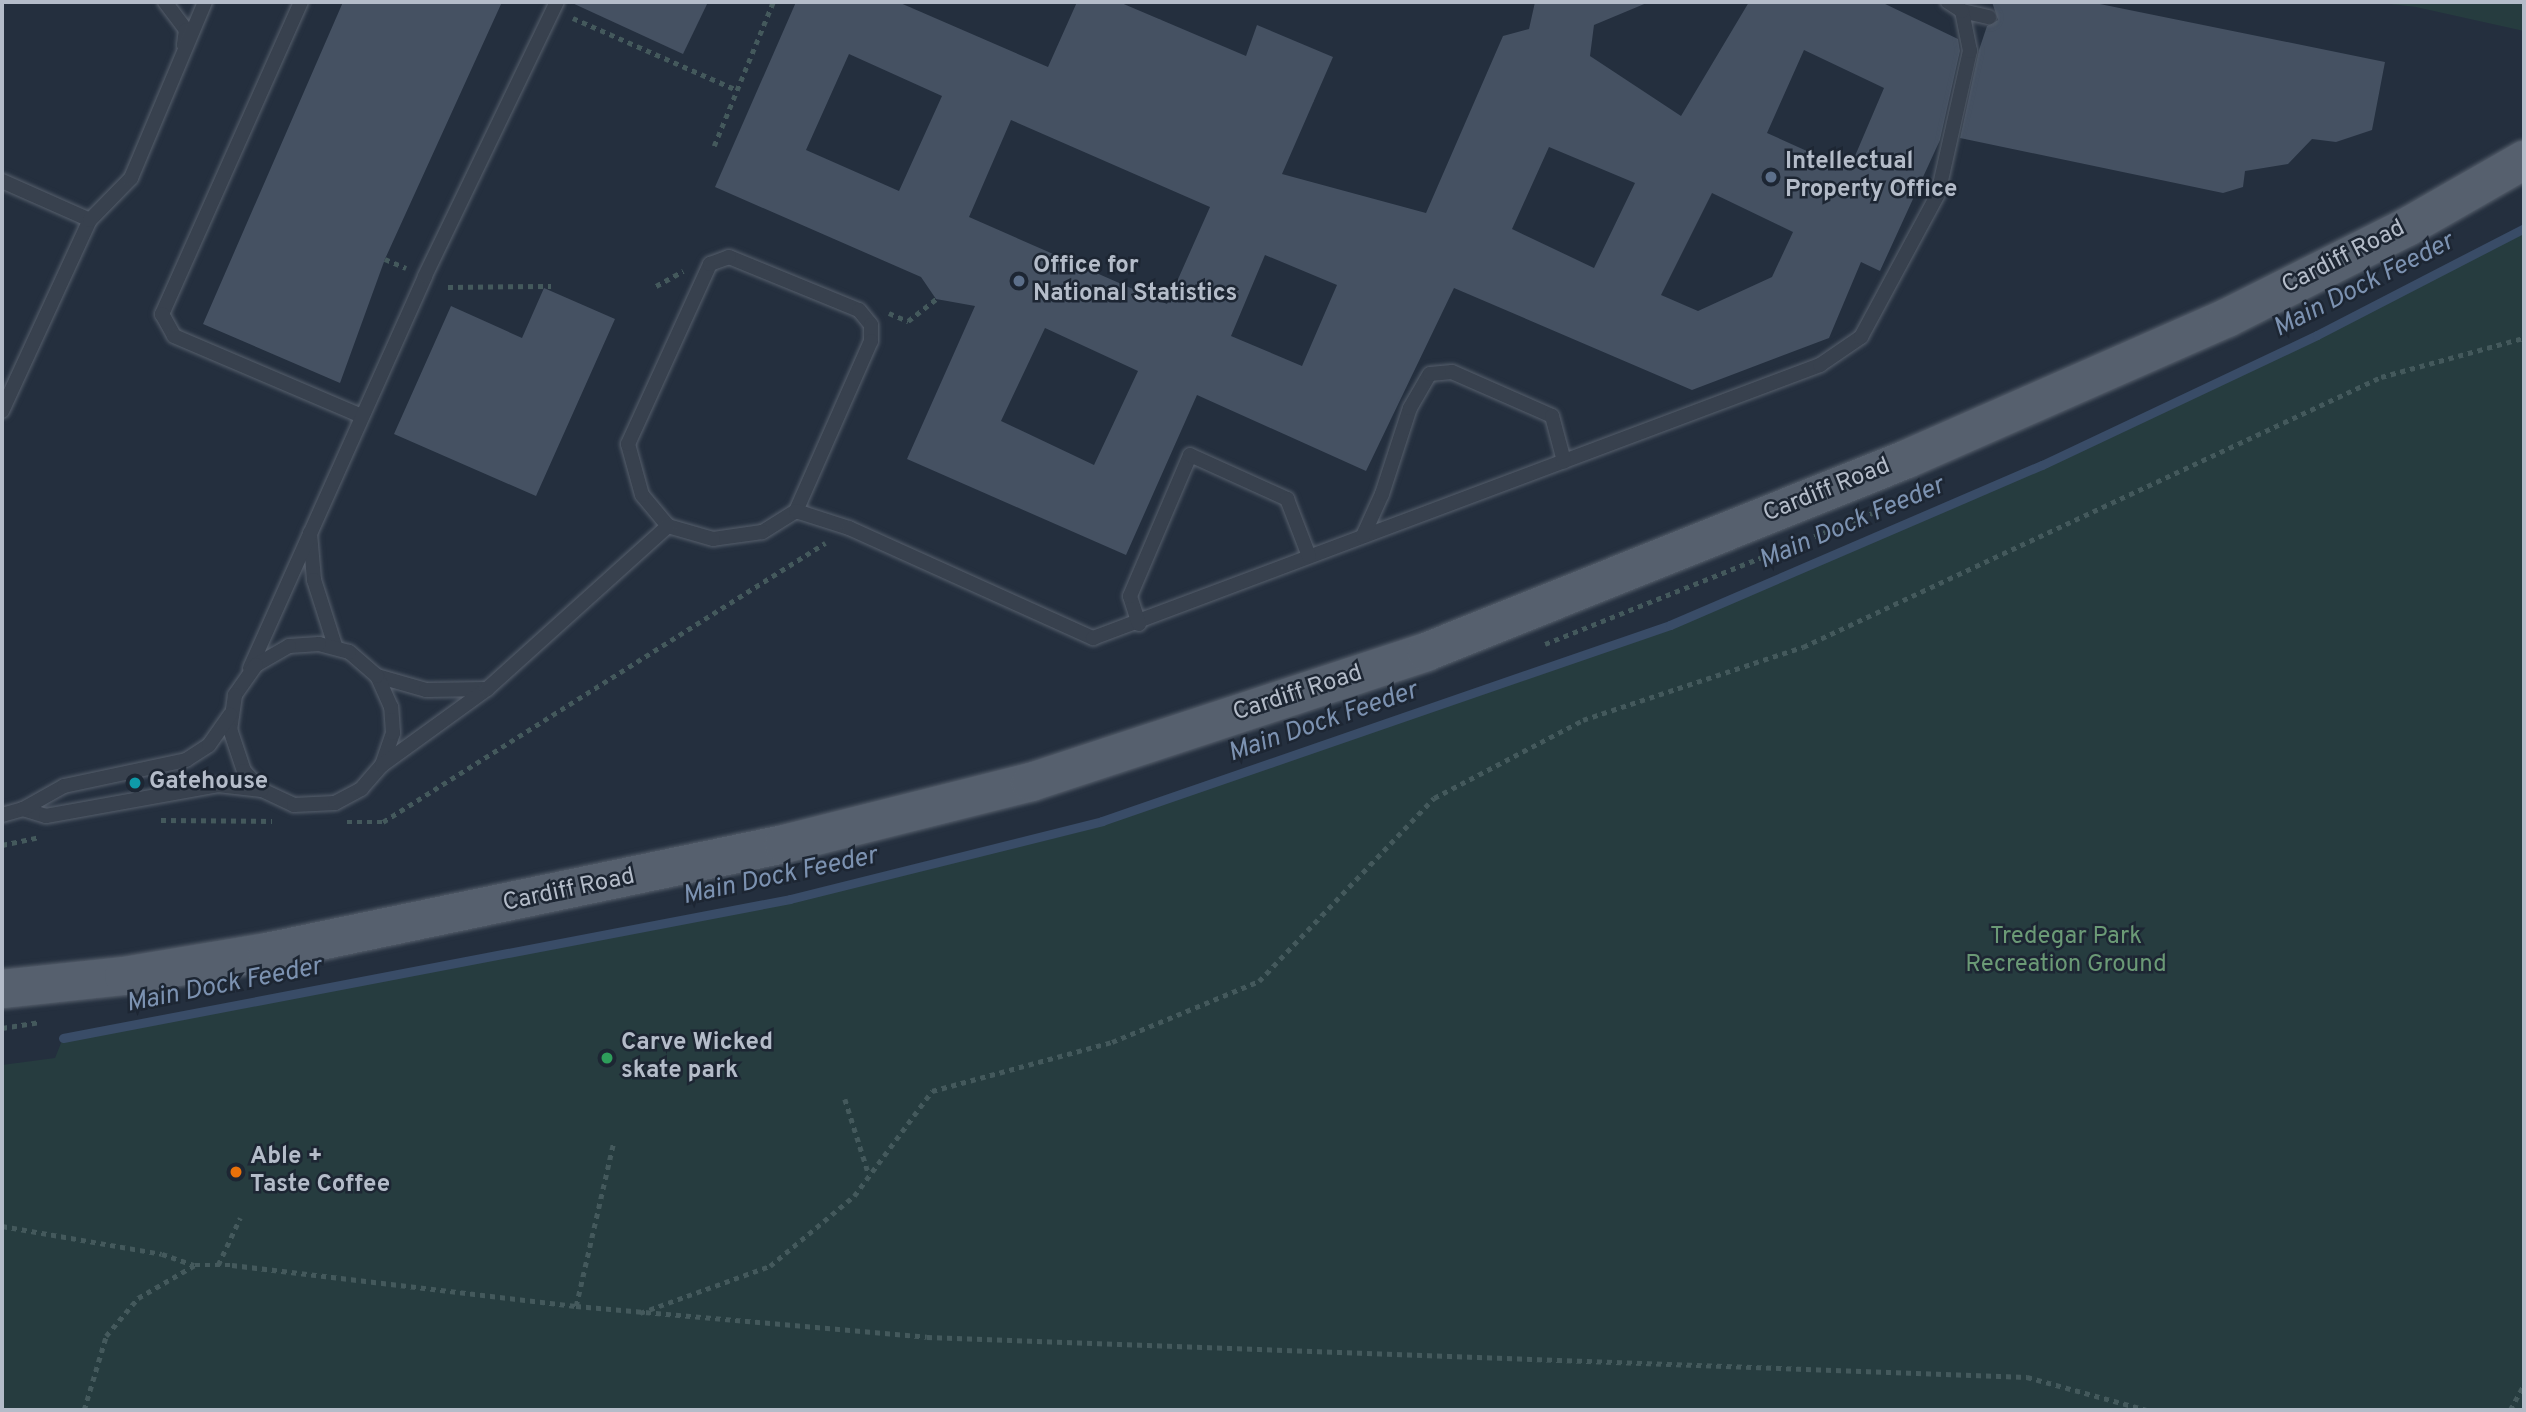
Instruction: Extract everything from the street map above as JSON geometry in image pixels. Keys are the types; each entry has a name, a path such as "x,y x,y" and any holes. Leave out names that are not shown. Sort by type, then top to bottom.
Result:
{"main road":[{"name":"Cardiff Road","path":"2,989 124,976 544,898 1031,782 1426,652 1907,459 2227,317 2407,227 2522,161"}],"lane":[{"path":"165,2 186,30 183,57"},
{"path":"2,411 90,220 131,178 205,2"},
{"path":"301,2 162,314 174,336 362,416"},
{"path":"1948,2 1962,11 1989,17"},
{"path":"2,815 23,809 64,786 186,760 209,745 230,714 362,416 555,5"},
{"path":"796,511 849,528 1093,638 1139,624 1309,556 1820,365 1861,337 1937,194 1970,51 1962,11"},
{"path":"2,181 90,220"},
{"path":"729,257 859,310 871,325 871,345 796,511 762,532 713,539 668,526 642,495 628,444 710,264 729,257"},
{"path":"1363,536 1410,408 1430,374 1452,372 1552,416 1564,461"},
{"path":"1139,624 1130,596 1190,455 1287,499 1309,556"},
{"path":"23,809 47,816 218,785 262,790 294,805 323,806 361,789 382,765 487,689 668,526"},
{"path":"310,532 314,580 335,646"},
{"path":"246,675 264,658 289,646 335,646 377,676 426,690 487,689"},
{"path":"377,676 387,694 392,720 391,741 382,765"},
{"path":"230,714 237,759 262,790"}],"path":[{"path":"715,146 735,89 773,2"},
{"path":"555,5 735,89"},
{"path":"448,287 551,286"},
{"path":"640,1313 770,1266 854,1196 932,1091 1112,1042 1259,981 1434,798 1583,720 1803,647 2381,377 2524,338"},
{"path":"845,1099 869,1175"},
{"path":"576,1306 613,1144"},
{"path":"218,1265 240,1218"},
{"path":"2,1226 162,1254 195,1265 218,1265 640,1313 927,1337 1923,1370 2027,1377 2147,1410"},
{"path":"84,1410 106,1336 138,1298 195,1265"},
{"path":"2510,1410 2524,1385"}],"green space":[{"path":"2373,2 2524,2 2524,31 2416,7"},
{"name":"Tredegar Park Recreation Ground","path":"2524,228 2524,1410 2,1410 2,1065 55,1058 63,1038 790,899 1102,821 1670,625 2042,465 2317,335"}],"building":[{"path":"343,2 502,2 385,259 340,383 203,324"},
{"path":"570,2 708,2 683,54"},
{"path":"796,2 898,2 1048,67 1077,2 1119,2 1246,56 1257,25 1333,57 1282,174 1426,213 1503,36 1529,29 1535,2 1649,2 1594,25 1590,56 1681,116 1749,2 1881,2 1958,39 1960,51 1940,140 1880,271 1861,262 1829,338 1692,390 1454,288 1366,471 1197,395 1126,555 907,459 975,306 936,299 921,277 715,187","holes":["1804,50 1884,88 1849,170 1767,133","849,54 942,96 899,191 806,150","1011,120 1210,207 1167,304 969,217","1549,147 1635,183 1594,268 1512,229","1712,193 1793,232 1772,277 1698,311 1661,295","1265,255 1337,285 1302,366 1231,336","1045,328 1138,371 1094,465 1001,421"]},
{"path":"1992,2 2090,2 2385,62 2372,130 2336,142 2312,139 2288,164 2245,171 2243,187 2223,193 1960,138 1979,50 1987,26 1998,20"},
{"path":"544,288 615,319 536,496 394,434 451,306 522,338"}],"waterway":[{"name":"Main Dock Feeder","path":"63,1038 790,899 1102,821 1670,625 2042,465 2317,335 2524,228"}],"place":[{"name":"Intellectual Property Office","path":"1771,177"},
{"name":"Office for National Statistics","path":"1019,281"},
{"name":"Gatehouse","path":"135,783"},
{"name":"Carve Wicked skate park","path":"607,1058"},
{"name":"Able + Taste Coffee","path":"236,1172"}]}
